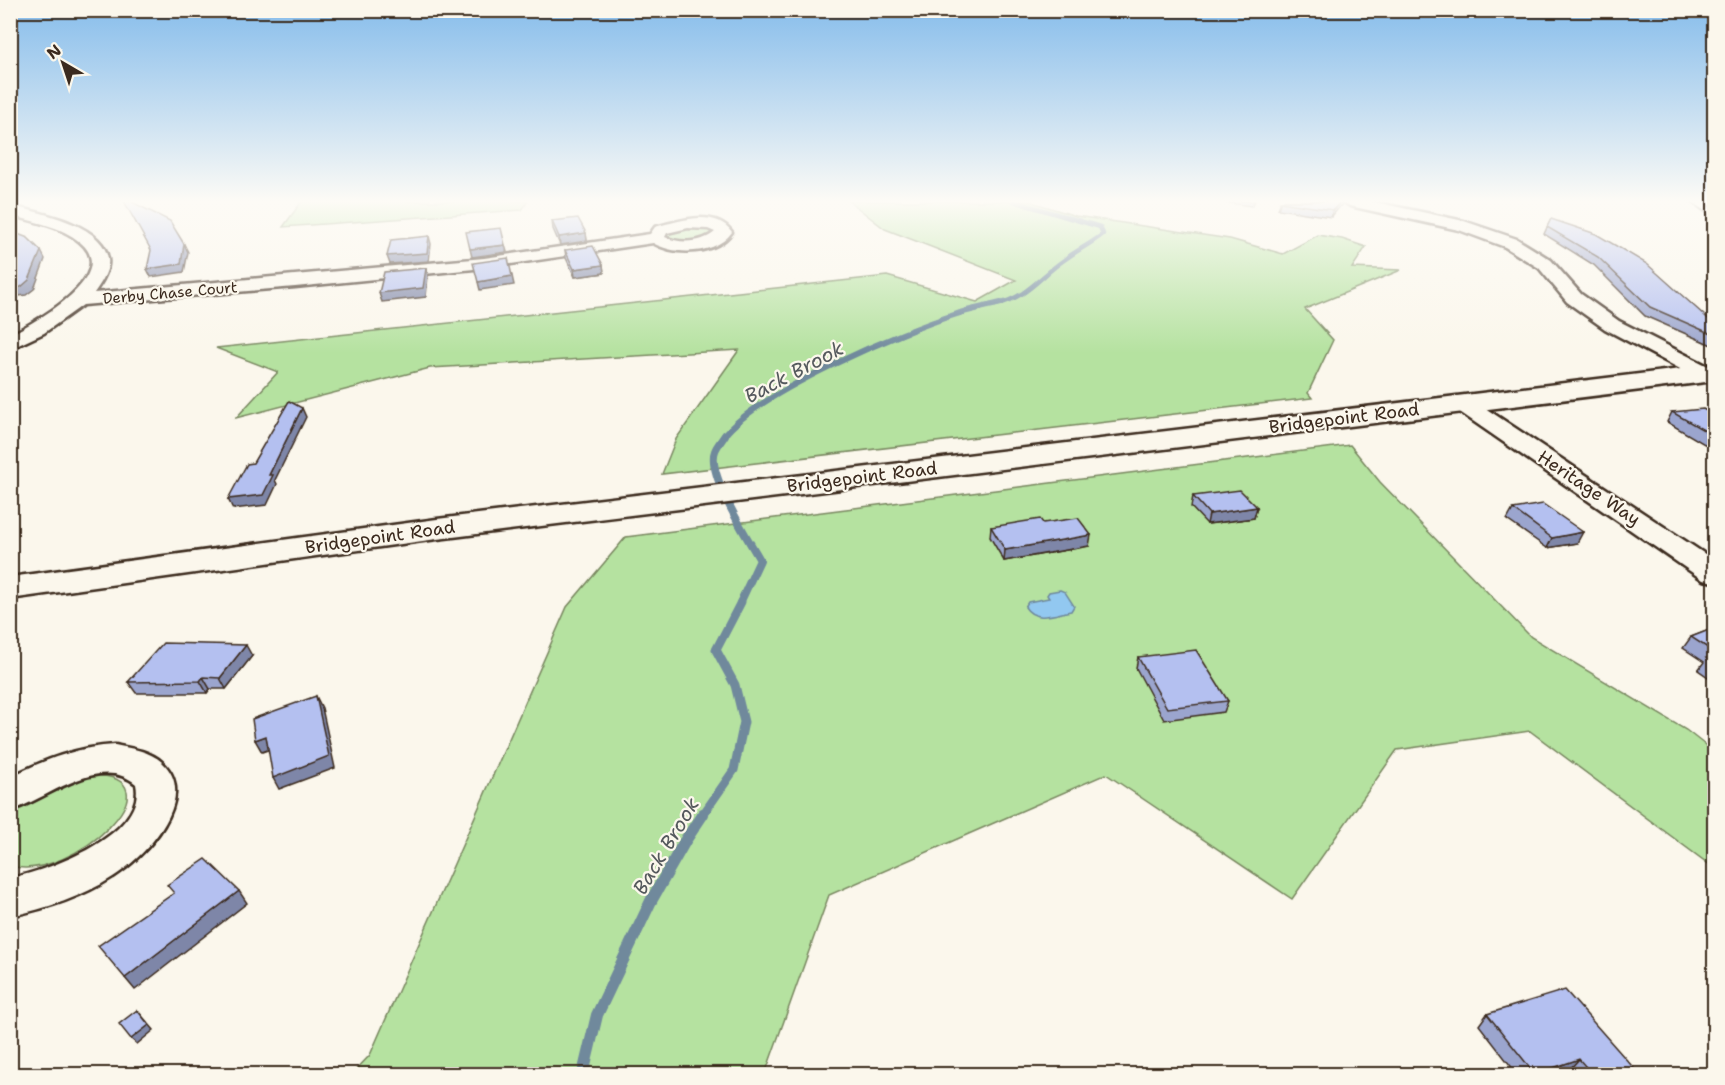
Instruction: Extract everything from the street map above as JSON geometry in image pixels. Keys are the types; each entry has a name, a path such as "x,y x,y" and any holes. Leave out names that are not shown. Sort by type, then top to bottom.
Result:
{"street":[{"path":"10,344 77,300 98,270 100,260 97,252"},
{"name":"Derby Chase Court","path":"77,300 295,282 472,264 560,252"},
{"path":"1525,252 1545,264 1574,298 1612,325 1711,374"},
{"name":"Bridgepoint Road","path":"10,588 437,529 1711,374"},
{"name":"Heritage Way","path":"1462,403 1714,573"},
{"path":"10,796 35,781 64,769 93,761 118,760 139,764 153,776 157,793 149,815 131,839 103,862 69,882 32,895 10,897"}],"green space":[{"path":"943,252 1275,252 1283,254 1287,252 1363,252 1352,268 1401,270 1305,309 1333,340 1308,393 1312,398 662,474 676,439 739,350 430,368 236,418 278,372 216,348 887,276 977,302 1016,280"},
{"path":"1350,445 1380,482 1531,637 1686,730 1714,752 1714,868 1530,731 1397,750 1292,899 1106,774 829,895 765,1074 352,1074 370,1055 567,607 626,537"},
{"path":"90,775 117,780 127,792 123,808 109,827 88,845 62,859 36,867 11,866 11,815 36,795"}],"water":[{"path":"1060,590 1065,592 1074,606 1071,611 1040,616 1029,612 1025,607 1028,602 1049,598 1047,595 1049,592"}],"building":[{"path":"10,252 41,252 29,280 21,287 10,288"},
{"path":"151,252 183,252 181,264 147,269"},
{"path":"388,252 427,252 427,253 387,256"},
{"path":"566,252 596,252 603,265 574,269"},
{"path":"1589,252 1626,252 1647,264 1714,324 1714,335 1650,307 1598,257"},
{"path":"508,258 512,276 478,282 473,263"},
{"path":"426,268 423,288 379,293 384,272"},
{"path":"289,401 302,408 269,475 273,475 263,495 228,499 247,464 253,463"},
{"path":"1703,409 1714,415 1714,436 1672,412"},
{"path":"1240,490 1257,507 1209,514 1193,496"},
{"path":"1543,504 1583,532 1552,538 1513,509"},
{"path":"1078,518 1091,535 1005,550 991,527 1040,519 1043,523"},
{"path":"1714,628 1714,652 1691,637"},
{"path":"163,643 246,645 220,678 203,677 200,681 128,682"},
{"path":"1196,650 1228,701 1167,708 1138,657"},
{"path":"1714,656 1714,664 1706,658"},
{"path":"316,696 329,756 273,778 266,736 255,740 252,719"},
{"path":"206,859 239,891 125,978 98,946 174,893 167,885"},
{"path":"1565,990 1639,1074 1592,1074 1579,1059 1535,1074 1487,1014"},
{"path":"137,1010 149,1025 131,1039 119,1024"}],"waterway":[{"name":"Back Brook","path":"995,305 1024,292 1077,252"},
{"name":"Back Brook","path":"725,435 767,401 868,348 933,322 1001,303"},
{"name":"Back Brook","path":"725,435 715,451 714,461 717,474 722,490 760,560 740,603"},
{"name":"Back Brook","path":"702,816 734,770 744,722 735,685 716,650 741,602"},
{"name":"Back Brook","path":"583,1074 597,1015 651,901 703,814"}]}
